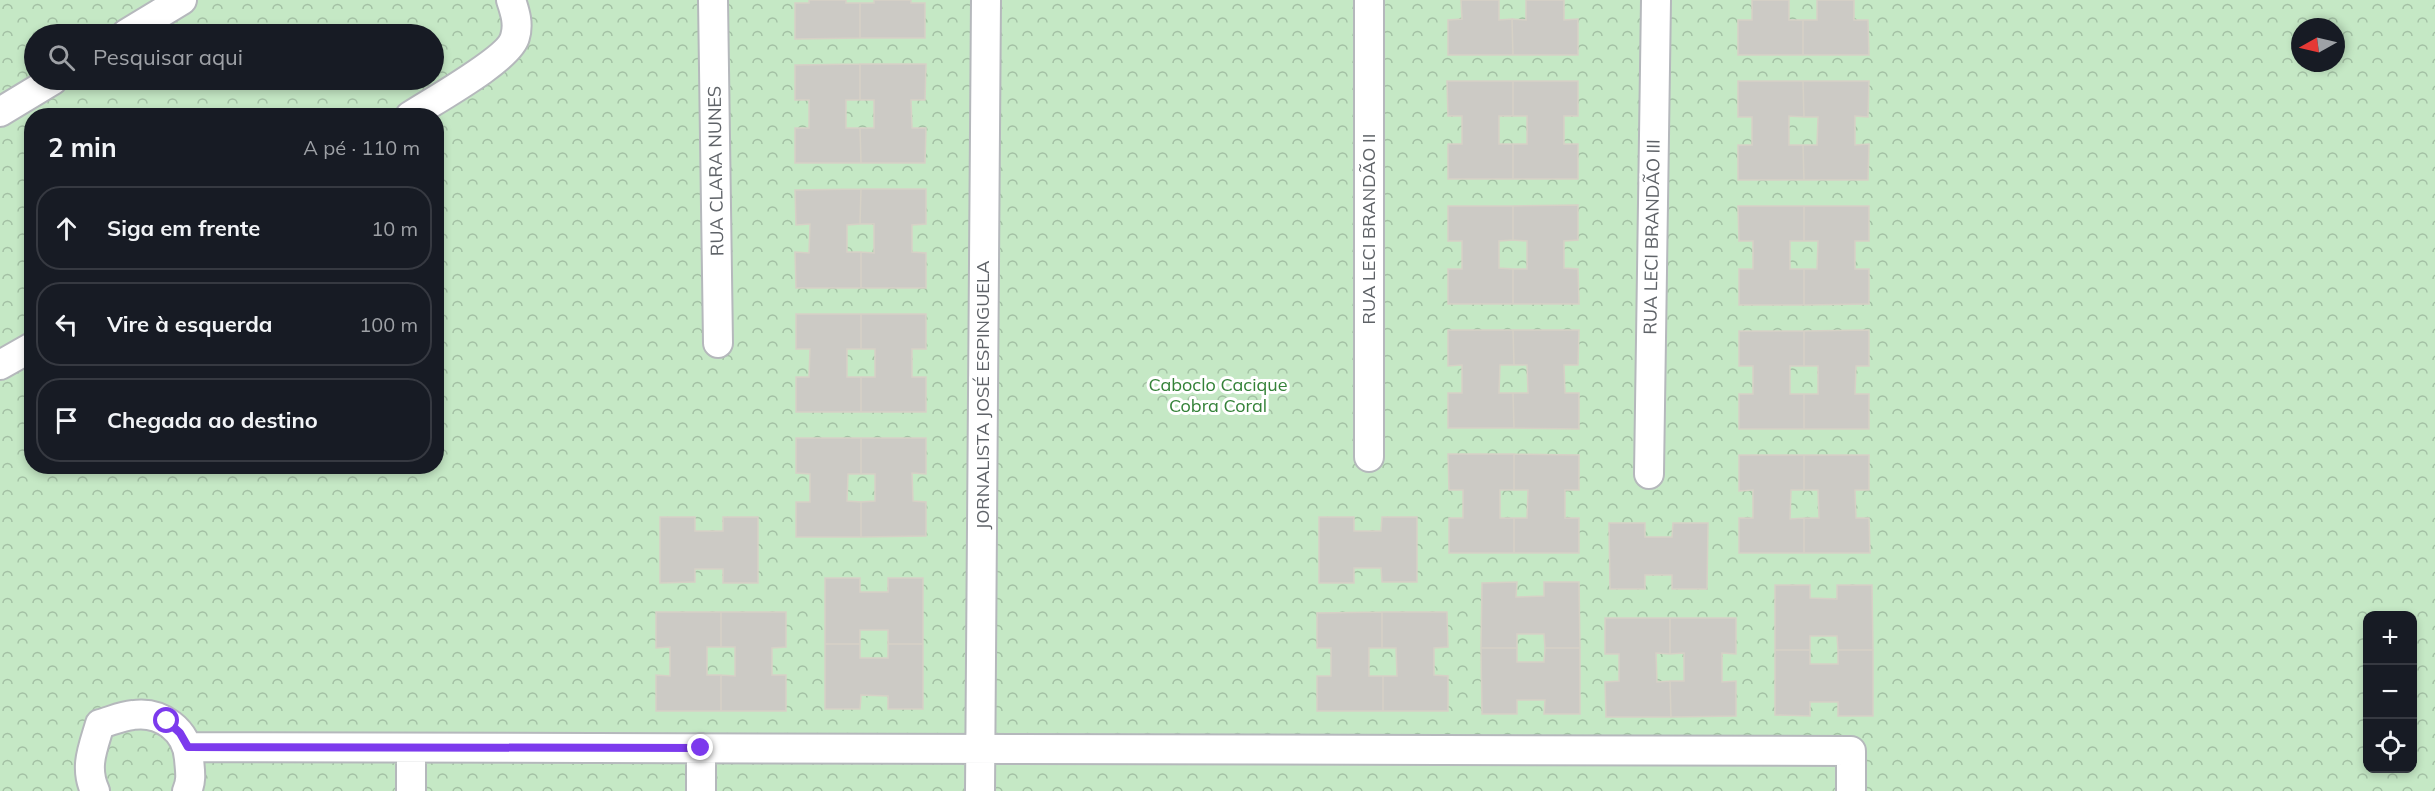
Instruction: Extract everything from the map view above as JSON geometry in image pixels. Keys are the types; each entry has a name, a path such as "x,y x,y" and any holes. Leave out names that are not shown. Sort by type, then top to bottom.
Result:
{"street":[{"path":"142,24 182,0"},
{"path":"423,108 486,68 515,39 517,18 511,0"},
{"name":"RUA CLARA NUNES","path":"713,0 718,343"},
{"name":"JORNALISTA JOSÉ ESPINGUELA","path":"980,791 986,0"},
{"name":"RUA LECI BRANDÃO II","path":"1369,0 1369,458"},
{"name":"RUA LECI BRANDÃO III","path":"1649,474 1656,0"},
{"path":"0,112 36,90"},
{"path":"0,365 24,351"},
{"path":"95,791 90,780 88,763 100,724 133,715 150,715 167,721 180,733 188,747 191,782 186,791"},
{"path":"188,747 1851,751 1851,791"},
{"path":"411,748 411,791"},
{"path":"701,748 701,791"}],"green space":[{"name":"Caboclo Cacique Cobra Coral","path":"0,0 2435,0 2435,791 0,791"}],"building":[{"path":"809,0 846,0 846,3 860,3 860,38 795,39 795,3 809,3"},
{"path":"874,0 911,0 911,3 925,3 925,38 860,38 860,3 874,3"},
{"path":"1461,0 1499,0 1499,20 1512,19 1513,55 1448,55 1448,20 1462,19"},
{"path":"1526,0 1564,0 1564,20 1578,19 1578,55 1513,55 1512,19 1526,20"},
{"path":"1752,0 1789,0 1789,20 1803,20 1803,55 1738,55 1738,20 1752,20"},
{"path":"1817,0 1854,0 1854,20 1868,20 1869,55 1803,55 1803,20 1817,20"},
{"path":"860,64 860,100 846,100 846,128 860,128 861,163 795,163 795,128 809,128 809,100 795,100 795,65"},
{"path":"860,64 926,64 925,100 911,100 912,128 926,128 925,163 861,163 860,128 874,128 874,100 860,100"},
{"path":"1447,81 1513,81 1513,116 1499,116 1499,144 1513,144 1513,179 1448,179 1448,144 1462,144 1462,116 1448,116"},
{"path":"1513,81 1578,81 1578,116 1564,116 1564,144 1578,144 1578,179 1513,179 1513,144 1527,144 1527,116 1513,116"},
{"path":"1738,81 1803,81 1804,117 1789,116 1789,145 1803,145 1804,180 1738,180 1738,145 1752,145 1752,117 1738,117"},
{"path":"1803,81 1869,81 1868,117 1855,116 1855,145 1869,144 1868,180 1804,180 1803,145 1817,145 1818,117 1804,117"},
{"path":"861,189 860,224 847,225 847,252 861,252 861,288 796,288 795,252 809,253 810,224 796,225 795,190"},
{"path":"861,189 926,189 926,224 912,225 912,252 926,253 926,288 861,288 861,252 874,253 874,224 860,224"},
{"path":"1578,205 1578,240 1564,241 1564,268 1578,269 1579,304 1513,304 1513,269 1527,269 1527,241 1513,240 1513,206"},
{"path":"1448,206 1513,206 1513,240 1499,241 1499,268 1513,269 1513,304 1448,304 1448,269 1462,269 1462,241 1448,241"},
{"path":"1738,206 1804,206 1804,241 1790,241 1790,269 1804,269 1804,305 1739,305 1739,269 1753,269 1753,241 1739,241"},
{"path":"1804,206 1869,206 1869,241 1855,241 1855,269 1869,269 1869,304 1804,305 1804,269 1817,269 1818,241 1804,241"},
{"path":"796,314 861,314 861,349 847,349 847,377 861,377 861,412 796,412 796,377 809,377 810,349 796,349"},
{"path":"861,314 926,314 926,349 912,349 912,377 926,377 926,412 861,412 861,377 875,377 875,349 861,349"},
{"path":"1448,330 1513,330 1514,365 1500,365 1499,393 1513,393 1514,428 1448,428 1448,393 1462,393 1462,365 1448,366"},
{"path":"1513,330 1579,330 1578,365 1564,365 1565,393 1579,393 1579,429 1514,428 1513,393 1528,393 1527,365 1514,365"},
{"path":"1869,330 1869,366 1856,366 1855,394 1869,394 1869,429 1804,429 1804,394 1818,394 1818,366 1804,366 1804,331"},
{"path":"1739,331 1804,331 1804,366 1790,366 1790,394 1804,394 1804,429 1739,429 1739,394 1753,394 1753,366 1739,366"},
{"path":"796,438 861,438 861,474 848,474 847,501 861,502 861,537 796,537 796,502 810,502 810,474 796,473"},
{"path":"861,438 926,438 926,474 912,473 913,501 926,502 926,536 861,537 861,502 875,501 875,474 861,474"},
{"path":"1448,454 1514,454 1514,490 1500,490 1500,518 1514,518 1514,553 1449,553 1449,518 1463,518 1463,490 1449,490"},
{"path":"1514,454 1579,455 1579,490 1565,490 1565,518 1579,518 1579,553 1514,553 1514,518 1527,518 1528,490 1514,490"},
{"path":"1739,455 1804,455 1804,490 1791,490 1790,519 1804,518 1804,553 1739,553 1739,518 1753,518 1753,490 1739,491"},
{"path":"1804,455 1869,455 1869,490 1855,490 1856,518 1869,518 1870,553 1804,553 1804,518 1819,518 1818,490 1804,490"},
{"path":"660,517 695,517 695,531 723,531 723,517 758,517 758,583 723,583 723,569 695,569 695,582 660,583"},
{"path":"1319,517 1354,517 1354,531 1381,531 1382,517 1417,517 1417,582 1382,582 1381,568 1354,568 1354,583 1319,583"},
{"path":"1609,523 1645,523 1645,537 1672,537 1673,523 1708,523 1707,589 1672,589 1672,575 1645,575 1645,589 1610,589"},
{"path":"825,578 860,578 860,592 888,592 888,578 923,578 923,644 888,644 888,630 860,630 860,644 825,644"},
{"path":"1517,582 1516,597 1544,596 1544,582 1579,582 1580,648 1545,648 1544,634 1517,634 1517,648 1481,648 1482,583"},
{"path":"1775,585 1810,585 1810,598 1837,599 1837,585 1872,585 1873,650 1838,650 1837,636 1810,636 1810,650 1775,650"},
{"path":"656,612 721,612 721,647 707,647 707,675 721,675 721,711 656,711 656,675 670,676 670,647 656,648"},
{"path":"721,612 786,612 786,647 772,648 772,675 786,675 786,711 721,711 721,675 735,676 735,647 721,647"},
{"path":"1382,612 1447,612 1448,647 1434,648 1434,675 1448,676 1448,711 1383,711 1383,676 1397,676 1396,648 1382,648"},
{"path":"1382,612 1382,648 1369,648 1369,676 1383,676 1383,711 1317,711 1317,676 1331,676 1331,648 1317,648 1317,613"},
{"path":"1605,618 1670,618 1670,654 1656,653 1657,682 1670,681 1671,717 1606,717 1605,682 1619,681 1619,654 1605,654"},
{"path":"1670,618 1736,618 1736,654 1722,653 1722,682 1736,681 1736,716 1671,717 1670,681 1684,681 1684,653 1670,654"},
{"path":"825,644 860,644 860,658 888,658 888,644 923,644 923,709 888,709 888,696 861,695 860,709 825,709"},
{"path":"1481,648 1517,648 1517,662 1544,662 1545,648 1580,648 1580,714 1544,714 1545,700 1517,700 1517,714 1482,714"},
{"path":"1775,650 1810,650 1810,664 1838,664 1838,650 1873,650 1873,716 1838,716 1838,702 1810,702 1810,716 1775,715"}],"route":[{"path":"167,721 180,733 188,747 701,748"}]}
